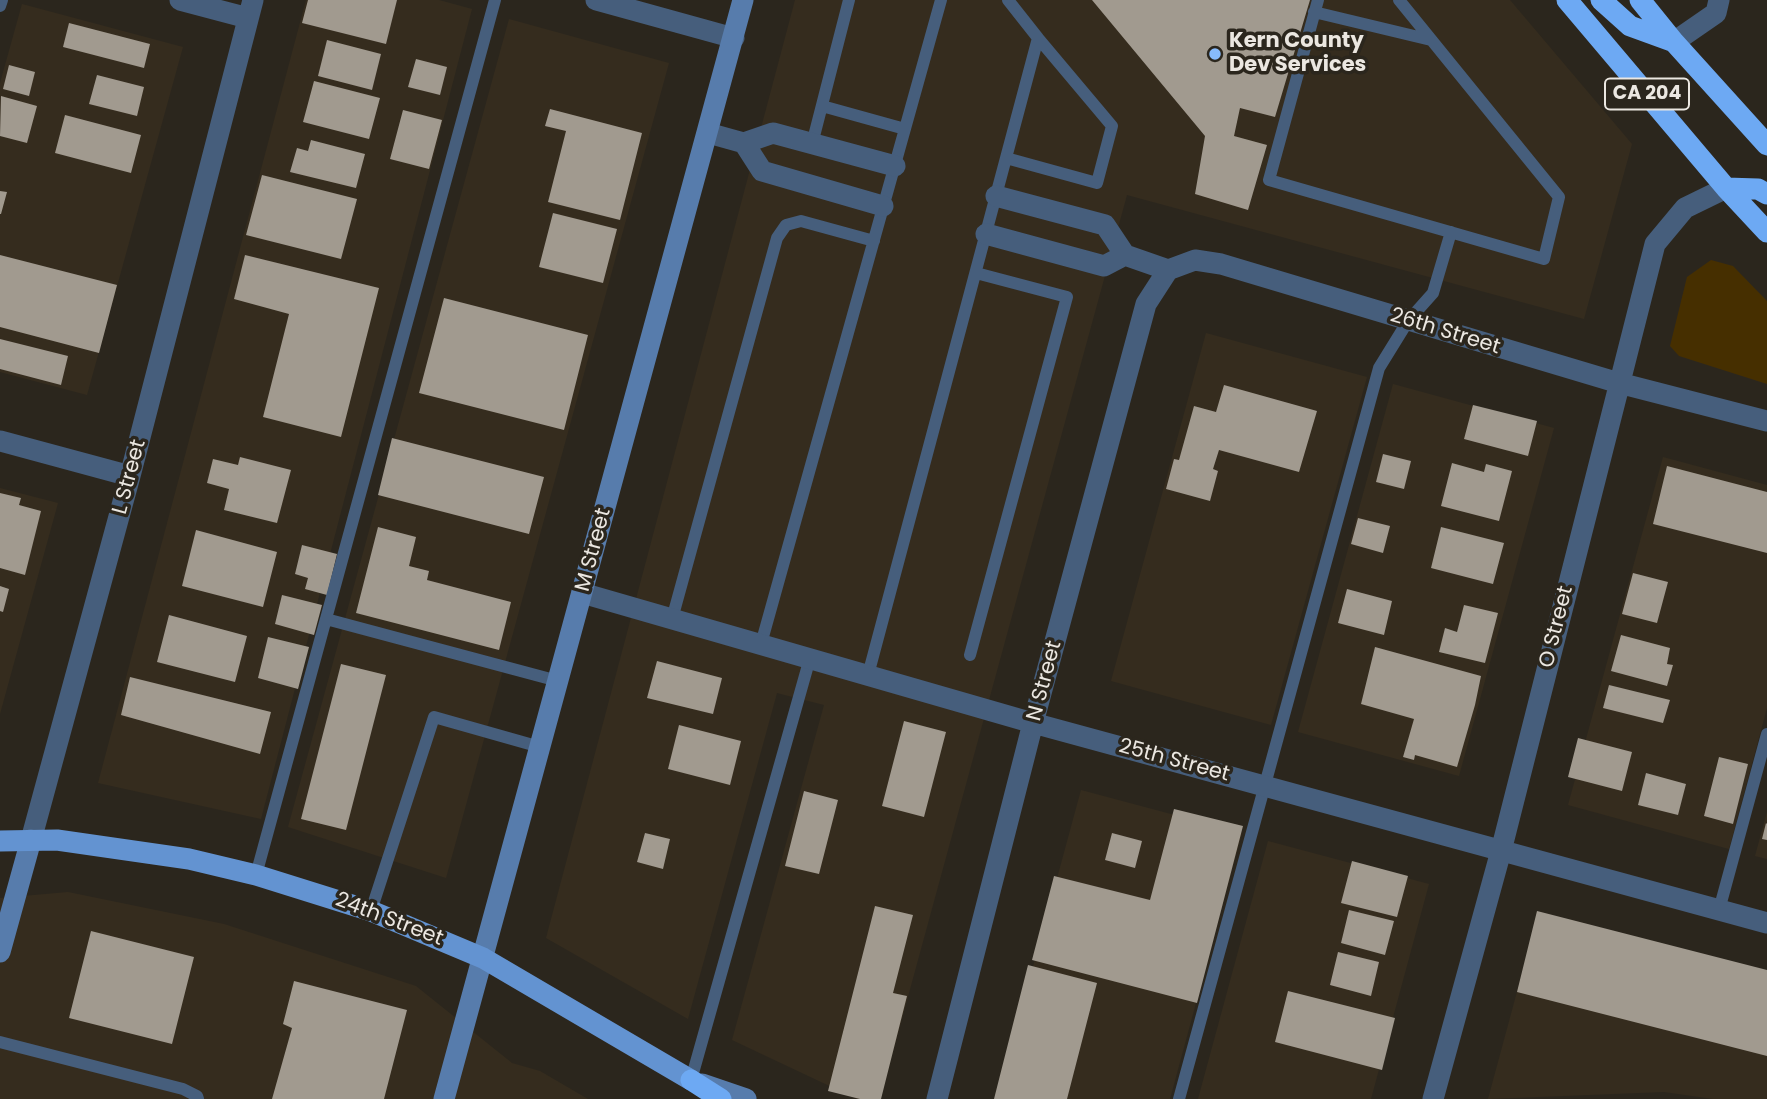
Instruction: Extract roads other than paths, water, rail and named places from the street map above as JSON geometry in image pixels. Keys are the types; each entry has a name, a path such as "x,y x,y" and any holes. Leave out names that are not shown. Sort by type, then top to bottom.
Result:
{"highway":[{"name":"CA 204","path":"1567,0 1726,188 1767,232"},
{"path":"1601,0 1630,26 1674,42"},
{"name":"CA 204","path":"1640,0 1767,145"},
{"path":"1744,120 1767,138"},
{"path":"1726,188 1758,189 1767,194"},
{"path":"691,1080 721,1099"}],"main road":[{"name":"24th Street","path":"0,841 57,840 189,859 256,875 371,911 482,958 691,1080"}],"street":[{"path":"180,0 251,9"},
{"path":"597,0 734,38"},
{"name":"M Street","path":"444,1099 743,0"},
{"path":"1674,42 1716,13 1719,0"},
{"name":"L Street","path":"0,951 130,476 251,9"},
{"path":"708,133 744,143 773,133 895,166"},
{"path":"744,143 762,171 883,206"},
{"name":"O Street","path":"1433,1099 1501,851 1656,244 1685,208 1726,188"},
{"path":"996,196 1105,225 1125,255 1168,270"},
{"path":"986,234 1104,266 1125,255"},
{"name":"26th Street","path":"1168,270 1195,260 1221,264 1619,383 1767,421"},
{"name":"N Street","path":"937,1099 1033,723 1146,304 1168,270"},
{"path":"0,441 130,476"},
{"name":"25th Street","path":"582,593 1033,723 1767,923"},
{"name":"24th Street","path":"691,1080 746,1099"}],"lane":[{"path":"0,6 2,0"},
{"path":"256,875 495,0"},
{"path":"812,144 849,0"},
{"path":"761,644 941,0"},
{"path":"1006,158 1097,183 1112,126 1009,0"},
{"path":"1399,0 1559,197 1544,259 1269,180 1316,6 1431,40"},
{"path":"868,675 1038,38"},
{"path":"822,106 905,129"},
{"path":"672,619 777,238 786,225 801,222 874,241"},
{"path":"1179,1099 1378,368 1408,321 1433,293 1451,232"},
{"path":"970,655 1067,297 976,273"},
{"path":"326,619 558,681"},
{"path":"691,1080 810,659"},
{"path":"371,911 434,717 540,747"},
{"path":"1719,910 1767,734"},
{"path":"0,1042 183,1089 198,1099"}],"place":[{"name":"Kern County Dev Services","path":"1215,54"}]}
